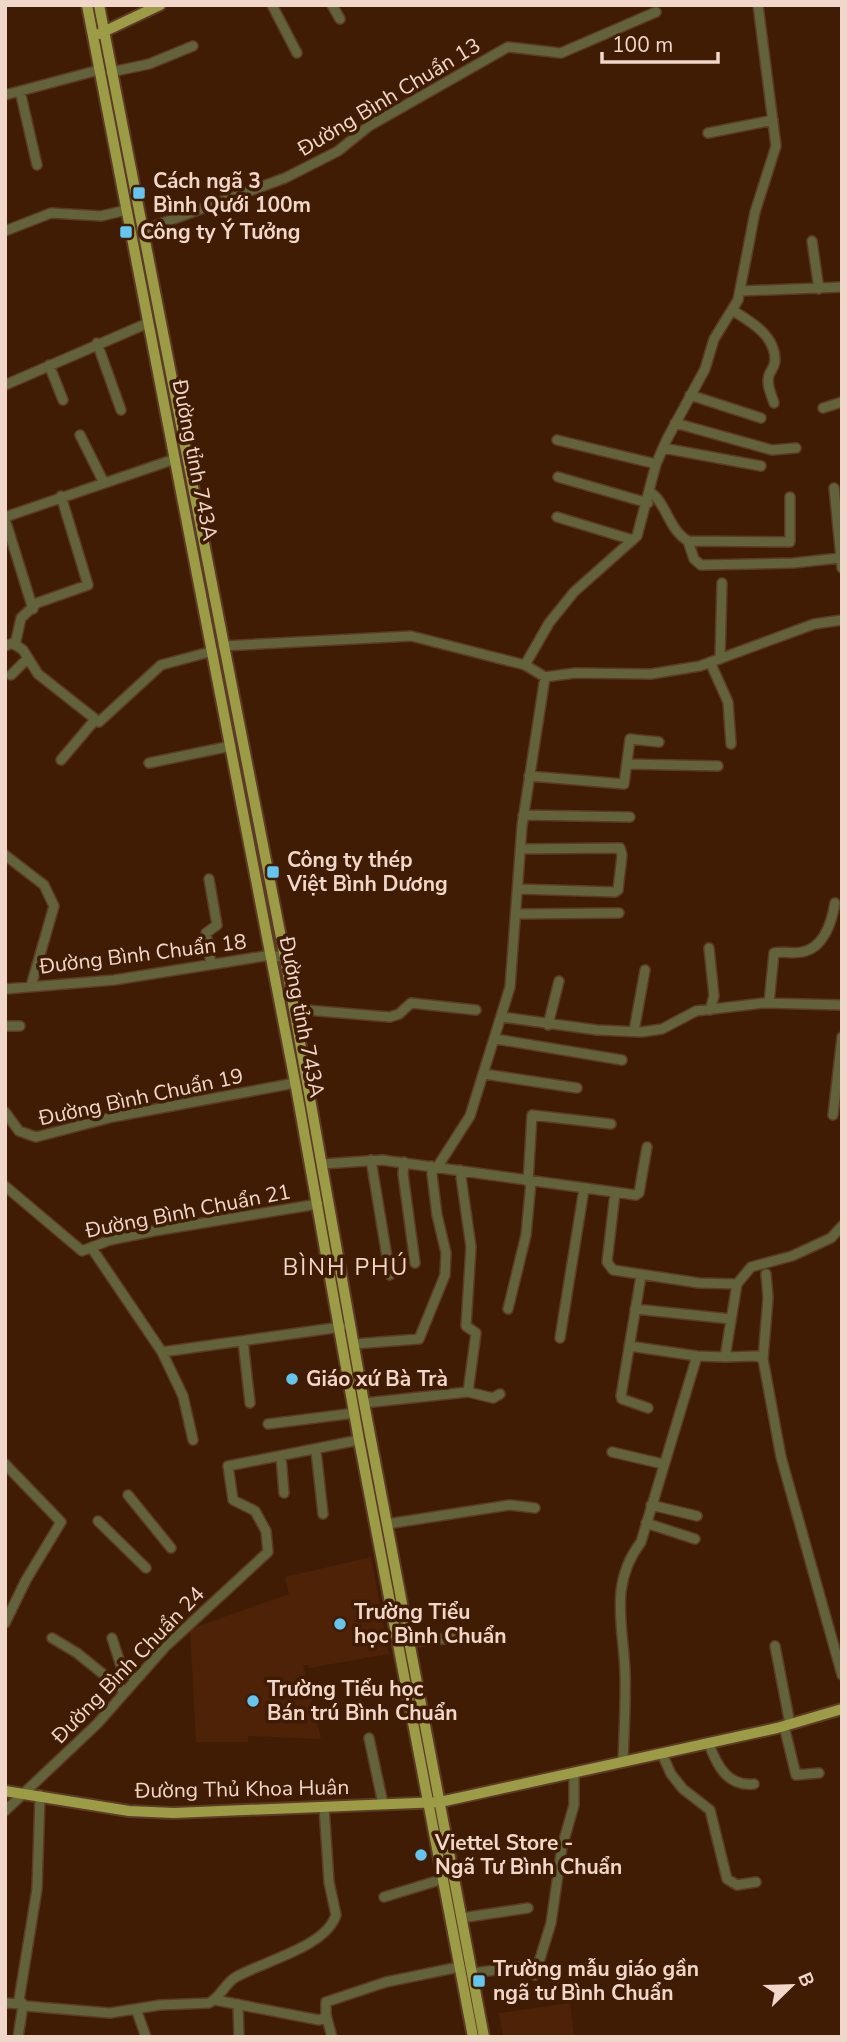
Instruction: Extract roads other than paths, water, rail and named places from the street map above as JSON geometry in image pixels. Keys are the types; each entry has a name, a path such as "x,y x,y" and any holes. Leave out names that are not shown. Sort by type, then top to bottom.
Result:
{"main road":[{"name":"Đường tỉnh 743A","path":"87,5 98,34 127,210 178,479 218,648 285,958 354,1344 355,1413 359,1440 484,2037"},
{"name":"Đường tỉnh 743A","path":"98,34 99,5"},
{"path":"98,34 160,5"},
{"name":"Đường tỉnh 743A","path":"105,71 191,477 231,747 341,1328 356,1387 364,1403 387,1524 409,1642 443,1879 472,2037"},
{"path":"178,479 191,477"},
{"name":"Đường Thủ Khoa Huân","path":"5,1791 129,1811 163,1812 434,1802 709,1744 842,1709"}],"street":[{"path":"272,5 298,53"},
{"path":"332,5 340,19"},
{"path":"525,665 549,623 574,592 633,540 649,498 656,464 705,369 714,339 733,310 740,291 755,212 776,146 758,5"},
{"name":"Đường Bình Chuẩn 13","path":"141,231 285,178 338,151 369,126 508,47 561,53 656,12"},
{"path":"5,95 105,71 149,64 193,46"},
{"path":"20,91 37,165"},
{"path":"708,133 773,120"},
{"path":"5,231 51,213 101,216 127,210"},
{"path":"813,241 819,289"},
{"path":"740,291 842,287"},
{"path":"733,310 758,326 772,347 775,359 768,376 768,388 774,403"},
{"path":"6,381 148,323"},
{"path":"97,343 121,410"},
{"path":"49,365 64,400"},
{"path":"690,395 761,418"},
{"path":"823,408 842,401"},
{"path":"675,423 772,450 796,448"},
{"path":"80,435 103,481"},
{"path":"557,440 656,464"},
{"path":"663,449 761,466"},
{"path":"33,609 5,518 103,481 175,459"},
{"path":"558,477 649,498 657,497 678,534 688,541 790,542 790,497"},
{"path":"834,488 842,568"},
{"path":"61,496 88,586 37,603 21,618 10,645 28,658 38,674 94,721"},
{"path":"557,517 633,540"},
{"path":"688,541 694,559 701,565 793,564 841,558"},
{"path":"720,659 722,583"},
{"path":"61,760 94,721 104,720 138,683 161,665 218,648 411,636 525,665 545,677 575,673 651,674 710,662 814,624 842,620"},
{"path":"11,676 28,658"},
{"path":"710,662 728,702 731,744"},
{"path":"354,1344 419,1339 445,1275 446,1253 437,1215 434,1166 470,1116 510,987 523,816 545,677"},
{"path":"529,776 624,784 630,738 659,742"},
{"path":"149,763 231,747"},
{"path":"627,764 718,766"},
{"path":"523,816 630,817"},
{"path":"518,889 615,892 622,855 620,848 521,849"},
{"path":"5,855 44,885 54,906 31,986"},
{"path":"209,879 217,925 206,933 211,964"},
{"path":"769,1003 774,953 803,953 816,947 832,919 835,903"},
{"path":"516,914 619,913"},
{"path":"709,948 714,996 710,1010"},
{"name":"Đường Bình Chuẩn 18","path":"5,989 121,979 271,956 285,958"},
{"path":"634,1031 645,970"},
{"path":"548,1025 559,981"},
{"path":"293,1009 390,1017 399,1014 411,1003 476,1010"},
{"path":"502,1017 548,1025 634,1031 662,1029 696,1011 769,1003 842,1005"},
{"path":"5,1026 20,1026"},
{"path":"833,1115 842,1037"},
{"path":"496,1039 622,1060"},
{"path":"484,1074 577,1088"},
{"name":"Đường Bình Chuẩn 19","path":"5,1112 19,1131 36,1137 113,1117 295,1083"},
{"path":"508,1310 526,1235 532,1115 611,1124"},
{"path":"322,1164 371,1160 404,1162 529,1182 639,1194 647,1147"},
{"path":"371,1160 390,1275"},
{"path":"404,1162 403,1174 415,1263"},
{"path":"460,1170 471,1247 466,1326 475,1331 468,1392"},
{"name":"Đường Bình Chuẩn 21","path":"5,1186 73,1247 82,1251 93,1250 110,1240 154,1231 318,1204"},
{"path":"560,1338 584,1189"},
{"path":"615,1193 607,1262 613,1270 641,1276 737,1284"},
{"path":"725,1357 737,1284 751,1267 792,1256 831,1238 842,1226"},
{"path":"93,1250 162,1352 183,1396 193,1440"},
{"path":"766,1274 768,1298 763,1359 781,1457 842,1675"},
{"path":"641,1276 622,1399 649,1408"},
{"path":"635,1309 731,1319"},
{"path":"162,1352 341,1328"},
{"path":"243,1341 250,1403"},
{"path":"629,1346 697,1356 757,1356 763,1359"},
{"path":"623,1762 625,1681 620,1636 621,1587 646,1523 697,1356"},
{"path":"364,1403 468,1392 493,1398 500,1394"},
{"path":"268,1424 355,1413"},
{"name":"Đường Bình Chuẩn 24","path":"5,1811 97,1724 164,1647 268,1552 266,1531 255,1511 233,1500 228,1466 316,1451 359,1440"},
{"path":"316,1451 324,1514"},
{"path":"612,1452 663,1464"},
{"path":"281,1457 284,1493"},
{"path":"5,1464 61,1522 26,1580 5,1623"},
{"path":"128,1495 171,1548"},
{"path":"387,1524 510,1505 535,1508"},
{"path":"651,1505 697,1516"},
{"path":"98,1521 146,1568"},
{"path":"646,1523 695,1539"},
{"path":"831,1635 842,1631"},
{"path":"52,1637 77,1653 124,1691"},
{"path":"112,1638 121,1666 135,1679"},
{"path":"409,1642 453,1638"},
{"path":"775,1646 796,1775 819,1773"},
{"path":"369,1738 383,1804"},
{"path":"709,1744 732,1782 739,1786 754,1784"},
{"path":"663,1754 671,1774 683,1789 710,1810 727,1879 737,1885 756,1882"},
{"path":"472,1973 535,1970 551,1923 562,1847 574,1805 575,1774"},
{"path":"18,2037 22,2004 19,1993 37,1889 40,1796"},
{"path":"5,2003 110,2013 205,2004 215,2000 237,1976 300,1948 334,1922 336,1915 329,1882 324,1807"},
{"path":"384,1897 443,1879"},
{"path":"461,1918 528,1908"},
{"path":"332,2037 326,2015 326,2002 345,1994 459,1967"},
{"path":"215,2000 315,2021 324,2019 326,2015"},
{"path":"238,2004 239,2037"},
{"path":"136,2009 146,2037"}],"place":[{"name":"Cách ngã 3 Bình Qưới 100m","path":"139,193"},
{"name":"Công ty Ý Tưởng","path":"126,232"},
{"name":"Công ty thép Việt Bình Dương","path":"273,872"},
{"name":"Giáo xứ Bà Trà","path":"292,1379"},
{"name":"Trường Tiểu học Bình Chuẩn","path":"340,1624"},
{"name":"Trường Tiểu học Bán trú Bình Chuẩn","path":"253,1701"},
{"name":"Viettel Store - Ngã Tư Bình Chuẩn","path":"421,1855"},
{"name":"Trường mẫu giáo gần ngã tư Bình Chuẩn","path":"479,1981"}],"district":[{"name":"BÌNH PHÚ","path":"346,1267"}]}
